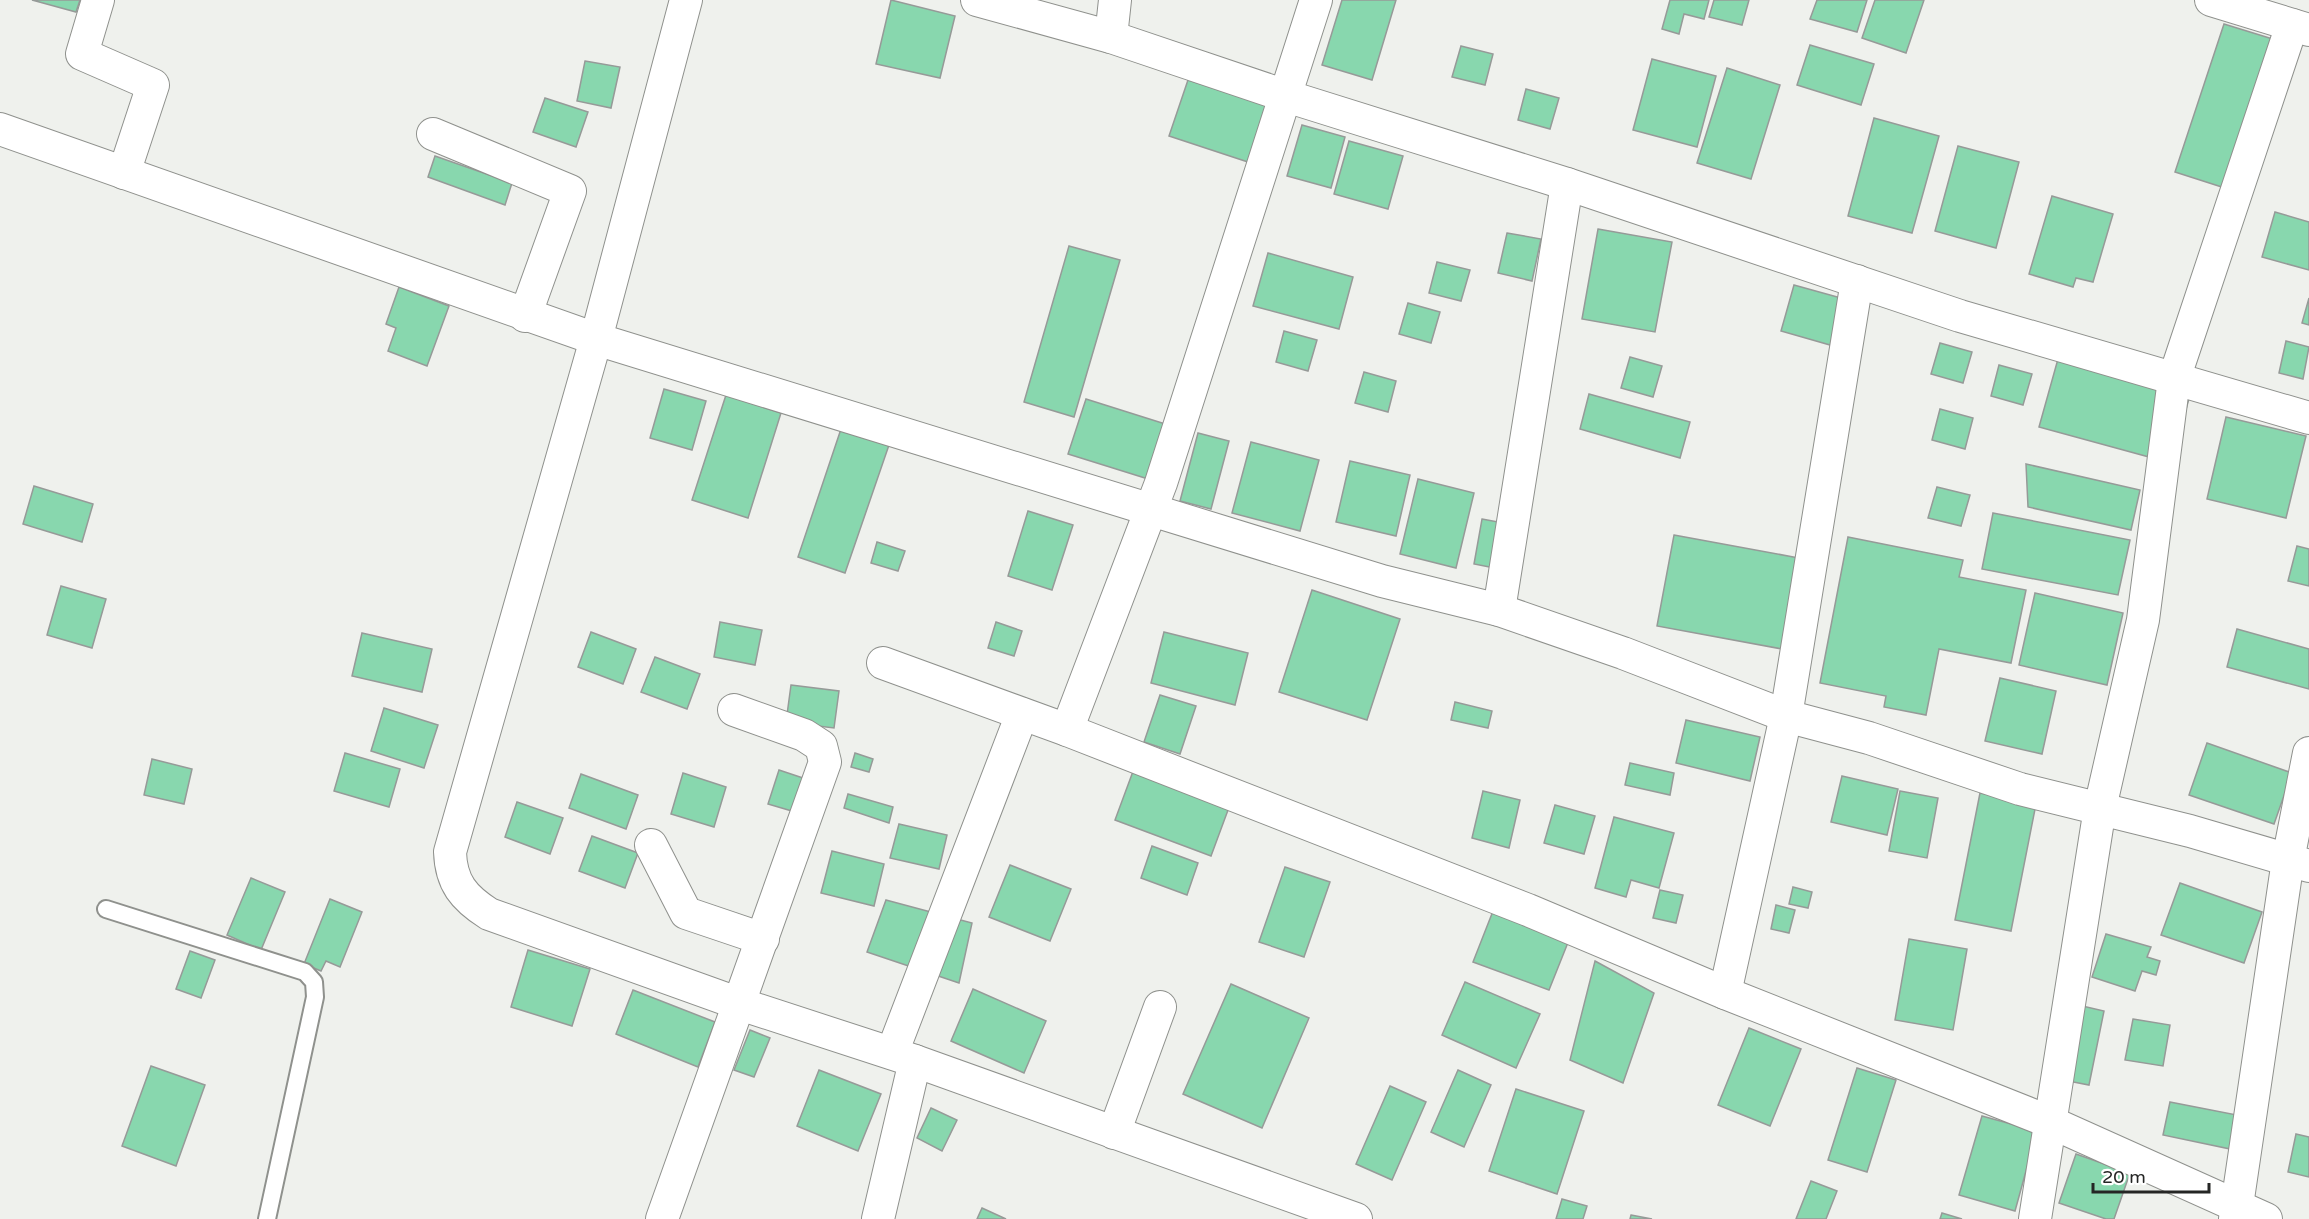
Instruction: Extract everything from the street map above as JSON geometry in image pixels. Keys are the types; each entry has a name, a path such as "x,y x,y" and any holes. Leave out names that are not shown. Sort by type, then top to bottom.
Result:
{"street":[{"path":"98,0 82,54 153,85 124,173"},
{"path":"686,0 596,339 450,852 451,869 456,886 469,902 489,914 740,1004 904,1057 1356,1219"},
{"path":"977,0 1111,36 1286,96 1567,184 1960,316 2309,418"},
{"path":"1111,36 1116,0"},
{"path":"1066,730 1152,511 1316,0"},
{"path":"2035,1219 2100,808 2143,620 2174,379 2301,27 2211,0"},
{"path":"0,129 525,316 596,339 1382,582 1499,610 1623,653 1786,716 1869,738 2020,789 2190,831 2298,863"},
{"path":"433,134 570,191 525,316"},
{"path":"1499,610 1567,184"},
{"path":"1725,993 1786,716 1857,281"},
{"path":"883,663 1066,730 1528,910 1725,993 2050,1122 2236,1213 2266,1219"},
{"path":"662,1219 825,762 821,746 804,735 734,710"},
{"path":"878,1219 904,1057 1022,714"},
{"path":"2236,1213 2298,863 2309,753"},
{"path":"651,845 686,913 763,939"},
{"path":"1114,1133 1160,1007"}],"lane":[{"path":"106,909 305,972 314,982 315,997 267,1219"}],"building":[{"path":"32,0 80,0 76,12"},
{"path":"891,0 955,16 940,78 876,64"},
{"path":"1342,0 1396,0 1372,80 1322,65"},
{"path":"1670,0 1709,0 1704,19 1684,14 1679,34 1662,29"},
{"path":"1714,0 1749,0 1742,25 1709,17"},
{"path":"1817,0 1867,0 1857,32 1810,19"},
{"path":"1875,0 1924,0 1906,53 1862,38"},
{"path":"2224,24 2276,40 2228,189 2175,172"},
{"path":"1810,45 1874,64 1861,105 1797,85"},
{"path":"1461,46 1493,54 1485,85 1452,77"},
{"path":"1652,59 1716,76 1697,147 1633,130"},
{"path":"585,61 620,67 611,108 577,101"},
{"path":"1727,68 1780,85 1751,179 1697,163"},
{"path":"1188,80 1273,107 1254,164 1169,136"},
{"path":"1526,89 1559,98 1550,129 1518,120"},
{"path":"545,98 588,112 576,147 533,132"},
{"path":"1874,118 1939,136 1912,233 1848,216"},
{"path":"1302,125 1345,137 1331,188 1287,176"},
{"path":"1349,141 1403,156 1388,209 1334,194"},
{"path":"1958,146 2019,162 1996,248 1935,231"},
{"path":"435,156 512,183 505,205 428,177"},
{"path":"2052,196 2113,214 2093,282 2076,278 2073,287 2029,274"},
{"path":"2275,212 2309,222 2309,270 2262,257"},
{"path":"1598,229 1672,242 1655,332 1582,319"},
{"path":"1507,233 1541,239 1532,281 1498,273"},
{"path":"1069,246 1120,260 1074,417 1024,402"},
{"path":"1268,253 1353,277 1339,329 1253,306"},
{"path":"1437,262 1470,270 1461,301 1429,293"},
{"path":"1794,285 1841,298 1835,319 1844,322 1837,347 1781,331"},
{"path":"399,287 449,306 427,366 388,351 396,328 386,324"},
{"path":"2309,298 2309,325 2302,323"},
{"path":"1408,303 1440,312 1431,343 1399,334"},
{"path":"1284,331 1317,340 1308,371 1276,362"},
{"path":"2286,341 2309,347 2303,379 2279,373"},
{"path":"1940,343 1972,352 1963,383 1931,374"},
{"path":"1630,357 1662,366 1653,397 1621,388"},
{"path":"2058,359 2190,395 2171,463 2039,427"},
{"path":"1999,365 2032,374 2023,405 1991,396"},
{"path":"1364,372 1396,381 1388,412 1355,403"},
{"path":"664,389 706,401 692,450 650,438"},
{"path":"1589,394 1690,422 1680,458 1580,429"},
{"path":"726,395 781,413 748,518 692,500"},
{"path":"1086,399 1178,428 1161,483 1068,454"},
{"path":"1940,409 1973,418 1965,449 1932,440"},
{"path":"2226,417 2306,436 2286,518 2207,499"},
{"path":"841,429 889,445 845,573 798,557"},
{"path":"1198,433 1229,441 1211,509 1180,501"},
{"path":"1251,442 1319,460 1300,531 1232,513"},
{"path":"1350,461 1410,475 1396,536 1336,522"},
{"path":"2026,464 2140,490 2131,530 2028,507"},
{"path":"1418,479 1474,493 1456,568 1400,554"},
{"path":"34,486 93,504 82,542 23,524"},
{"path":"1937,487 1970,495 1961,526 1928,518"},
{"path":"1028,511 1073,525 1052,590 1008,576"},
{"path":"1993,513 2130,540 2118,595 1982,569"},
{"path":"1482,519 1509,524 1500,569 1474,564"},
{"path":"1674,535 1799,558 1782,649 1657,626"},
{"path":"1848,537 1963,560 1959,577 2026,590 2011,663 1939,649 1926,715 1884,707 1886,696 1820,683"},
{"path":"877,542 905,551 898,571 871,563"},
{"path":"2297,546 2309,549 2309,586 2288,581"},
{"path":"61,586 106,599 92,648 47,635"},
{"path":"1312,590 1400,619 1367,720 1279,692"},
{"path":"2035,593 2123,613 2107,685 2019,665"},
{"path":"720,622 762,630 755,665 714,657"},
{"path":"996,622 1022,631 1014,656 988,648"},
{"path":"2237,629 2309,649 2309,689 2227,667"},
{"path":"591,632 636,649 623,684 578,667"},
{"path":"1164,632 1248,653 1235,705 1151,683"},
{"path":"362,633 432,649 422,692 352,676"},
{"path":"655,657 700,674 687,709 641,692"},
{"path":"2000,678 2056,691 2042,754 1985,741"},
{"path":"791,685 839,691 834,728 786,722"},
{"path":"1160,695 1196,706 1180,754 1144,742"},
{"path":"1455,702 1492,711 1488,728 1451,720"},
{"path":"384,708 438,725 424,768 371,751"},
{"path":"1686,720 1760,737 1750,781 1676,763"},
{"path":"2207,743 2292,773 2274,824 2189,795"},
{"path":"345,753 400,769 389,807 334,791"},
{"path":"855,753 873,759 869,772 851,767"},
{"path":"152,759 192,769 184,804 144,795"},
{"path":"1630,763 1674,773 1670,795 1625,785"},
{"path":"1135,766 1231,802 1211,856 1115,820"},
{"path":"779,770 812,781 802,814 768,804"},
{"path":"683,773 726,787 714,827 671,814"},
{"path":"581,774 638,795 626,829 569,808"},
{"path":"1842,776 1898,789 1887,835 1831,822"},
{"path":"1483,791 1520,800 1509,848 1472,838"},
{"path":"1900,791 1938,798 1927,858 1889,851"},
{"path":"1980,793 2036,804 2011,931 1955,920"},
{"path":"848,794 893,807 889,823 844,808"},
{"path":"517,802 563,818 550,854 505,837"},
{"path":"1555,805 1595,816 1584,854 1544,843"},
{"path":"1614,817 1674,833 1659,888 1631,880 1626,897 1595,888"},
{"path":"899,824 947,835 939,869 890,858"},
{"path":"592,836 638,853 625,888 579,871"},
{"path":"1152,846 1198,863 1187,895 1141,878"},
{"path":"832,851 884,864 874,906 821,893"},
{"path":"1010,865 1071,889 1050,941 989,917"},
{"path":"1285,867 1330,882 1304,957 1259,942"},
{"path":"251,878 285,892 261,950 227,935"},
{"path":"2180,883 2262,912 2244,963 2161,935"},
{"path":"1793,887 1812,892 1808,908 1789,904"},
{"path":"1660,890 1683,895 1676,923 1653,918"},
{"path":"330,899 362,912 340,967 326,961 321,971 304,964"},
{"path":"886,900 972,923 959,983 867,952"},
{"path":"1776,905 1795,910 1789,933 1771,929"},
{"path":"1495,906 1571,935 1549,990 1473,962"},
{"path":"2106,934 2151,947 2147,957 2160,961 2156,975 2142,971 2135,991 2092,977"},
{"path":"1909,939 1967,949 1953,1030 1895,1020"},
{"path":"528,950 590,969 572,1026 511,1007"},
{"path":"190,951 215,960 201,998 176,989"},
{"path":"1595,961 1654,993 1623,1083 1570,1060"},
{"path":"1465,982 1540,1014 1516,1068 1442,1035"},
{"path":"1231,984 1309,1018 1262,1128 1183,1094"},
{"path":"973,989 1046,1021 1024,1073 951,1041"},
{"path":"633,990 715,1022 698,1067 616,1034"},
{"path":"2078,1005 2104,1011 2089,1085 2063,1080"},
{"path":"2133,1019 2170,1025 2163,1066 2125,1060"},
{"path":"1749,1028 1801,1049 1770,1126 1718,1105"},
{"path":"750,1030 770,1038 754,1077 734,1070"},
{"path":"151,1066 205,1085 176,1166 122,1146"},
{"path":"1857,1068 1896,1080 1867,1172 1828,1160"},
{"path":"819,1070 881,1094 858,1151 797,1126"},
{"path":"1458,1070 1491,1085 1464,1147 1431,1132"},
{"path":"1390,1086 1426,1102 1392,1180 1356,1164"},
{"path":"1516,1089 1584,1111 1557,1194 1489,1171"},
{"path":"2170,1102 2242,1116 2235,1150 2163,1135"},
{"path":"931,1108 957,1120 942,1151 917,1138"},
{"path":"1982,1116 2037,1131 2015,1211 1959,1195"},
{"path":"2296,1134 2309,1137 2309,1177 2288,1172"},
{"path":"2076,1154 2130,1173 2114,1219 2106,1219 2059,1203"},
{"path":"1811,1181 1837,1191 1826,1219 1796,1219"},
{"path":"1562,1199 1587,1206 1583,1219 1556,1219"},
{"path":"982,1208 1006,1219 977,1219"},
{"path":"1942,1213 1962,1219 1940,1219"},
{"path":"1631,1215 1652,1219 1630,1219"}]}
